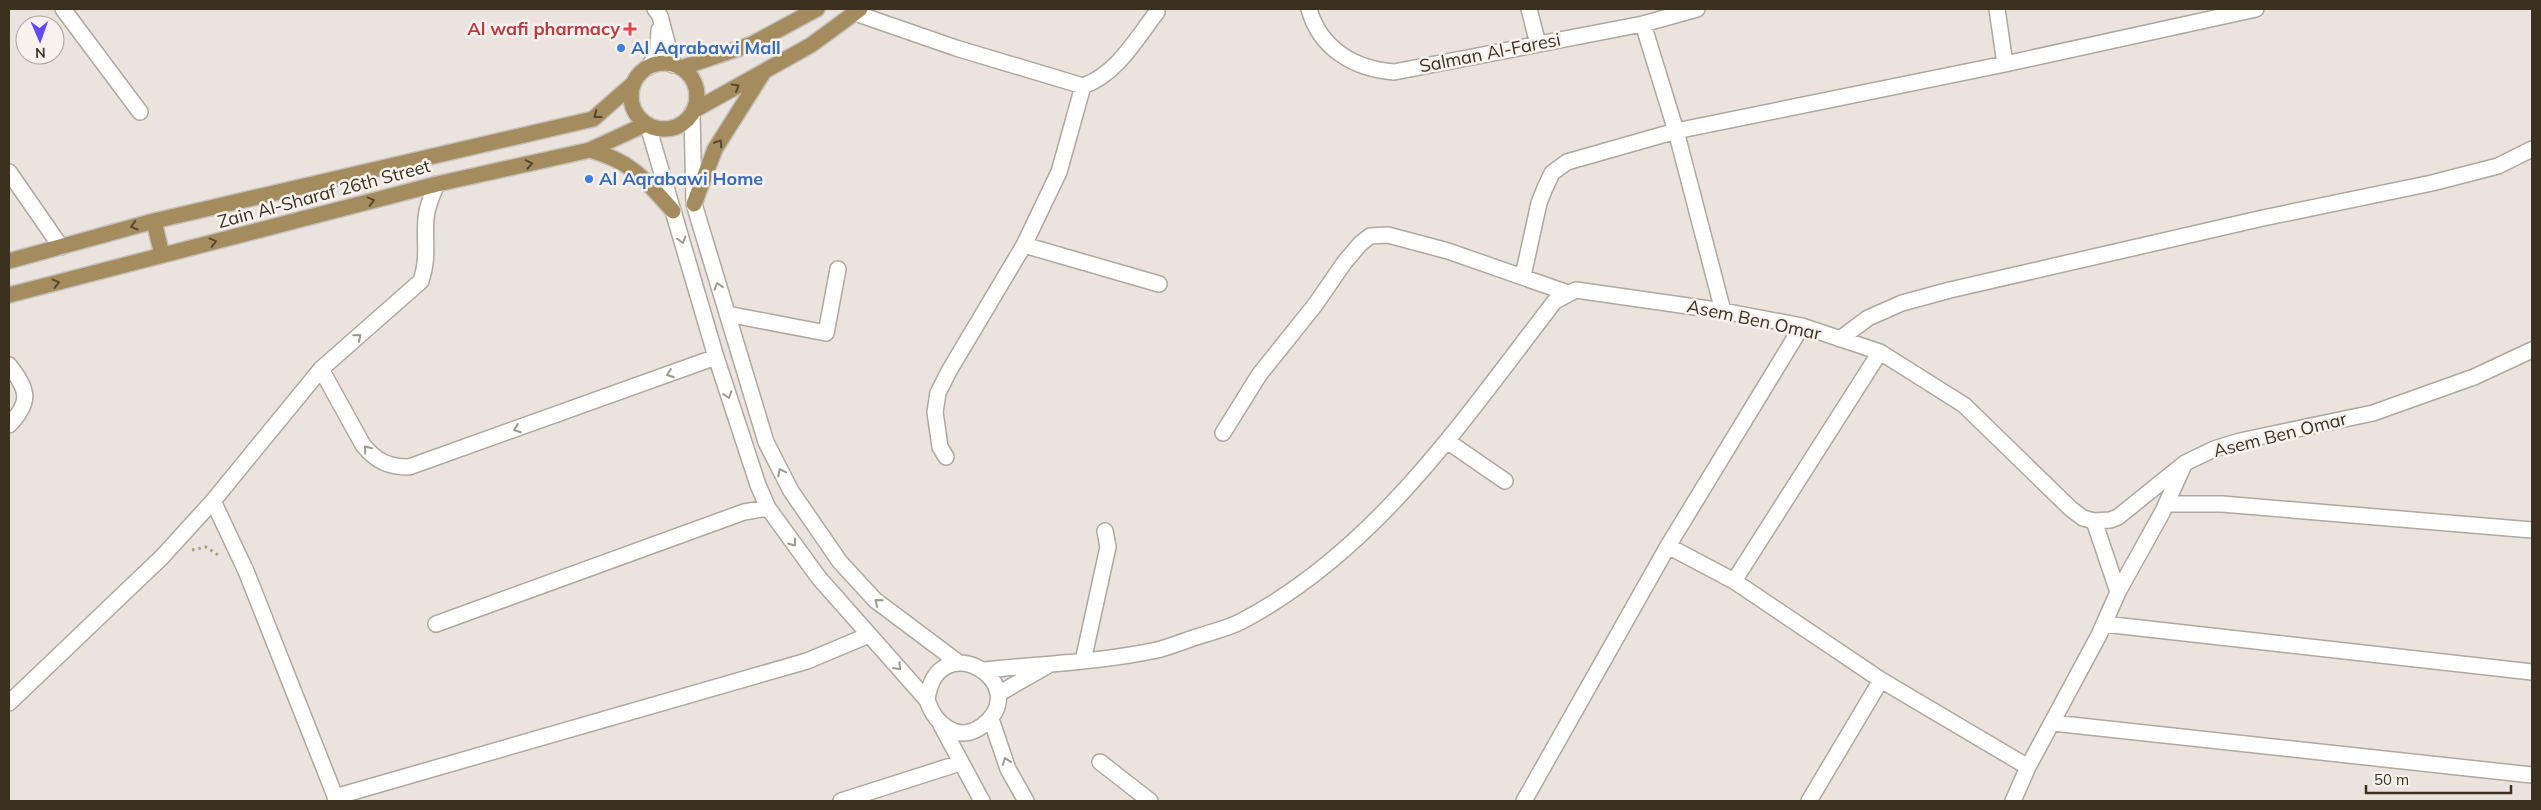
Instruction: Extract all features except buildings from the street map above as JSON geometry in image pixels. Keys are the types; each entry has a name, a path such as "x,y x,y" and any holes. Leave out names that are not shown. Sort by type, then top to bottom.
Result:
{"main road":[{"path":"677,66 752,44 817,9"},
{"path":"693,112 697,92 689,75 677,66 665,63 649,67 634,83 631,101 639,118 647,125 658,129 678,126 693,112 811,45 858,11"},
{"path":"694,204 715,149 764,71"},
{"name":"Zain Al-Sharaf 26th Street","path":"9,261 154,221 593,119 634,83"},
{"name":"Zain Al-Sharaf 26th Street","path":"9,295 437,184 590,150 647,125"},
{"path":"590,150 611,156 629,165 674,211"},
{"path":"154,221 162,255"}],"street":[{"path":"63,9 140,112"},
{"name":"Salman Al-Faresi","path":"1309,9 1313,23 1327,43 1347,60 1375,70 1394,72 1643,24 1697,9"},
{"path":"1529,9 1538,44"},
{"path":"1997,9 2005,64"},
{"path":"1523,276 1539,203 1552,173 1567,162 1596,152 1676,131 2005,64 2209,13 2256,9"},
{"path":"858,11 956,48 1083,86 1099,80 1124,56 1157,12"},
{"path":"658,12 677,66"},
{"path":"649,67 658,51 658,12"},
{"path":"1643,24 1676,131 1723,311"},
{"path":"946,457 940,447 935,412 938,393 949,371 1024,245 1059,172 1083,86"},
{"path":"693,112 694,204 766,442 791,491 840,562 875,600 959,663"},
{"path":"647,125 716,357 758,485 768,508 819,578 927,700 932,714 941,725 982,801"},
{"path":"1840,339 1868,318 1902,303 1950,290 2263,218 2432,183 2498,166 2532,150"},
{"path":"9,172 61,247"},
{"path":"9,703 162,556 213,501 321,369 421,282 428,251 426,218 429,200 437,184"},
{"path":"1223,433 1259,375 1315,305 1344,263 1360,244 1370,236 1379,234 1399,237 1448,251 1568,293"},
{"path":"1024,245 1159,284"},
{"path":"727,314 826,333 838,269"},
{"name":"Asem Ben Omar","path":"1568,293 1584,290 1723,311 1802,326 1880,352 1964,406 2071,509 2083,518 2094,522 2118,517 2185,463 2214,449 2240,441 2373,413 2466,380 2532,350"},
{"path":"985,670 1083,661 1158,650 1238,623 1285,595 1334,560 1397,501 1555,302 1568,293"},
{"path":"1524,801 1668,546 1802,326"},
{"path":"1734,582 1880,352"},
{"path":"321,369 363,445 383,463 395,467 409,466 716,357"},
{"path":"9,365 22,384 25,398 22,412 9,425"},
{"path":"1447,440 1505,481"},
{"path":"2013,801 2028,767 2053,723 2104,624 2118,592 2166,504 2185,463"},
{"path":"213,501 249,580 336,799 807,661 869,635"},
{"path":"2166,504 2222,504 2532,530"},
{"path":"436,624 744,512 768,508"},
{"path":"2094,522 2118,592"},
{"path":"1083,661 1108,547 1105,531"},
{"path":"1668,546 1734,582 1881,680 2028,767"},
{"path":"2104,624 2532,672"},
{"path":"927,700 929,687 936,675 946,667 959,663 972,664 985,670 994,681 998,694 995,712 990,719 976,730 958,732 941,725"},
{"path":"998,694 1052,663"},
{"path":"1809,801 1881,680"},
{"path":"990,719 1008,769 1026,801"},
{"path":"2053,723 2532,775"},
{"path":"1100,762 1150,801"},
{"path":"841,801 960,763"}],"path":[{"path":"162,556 206,547 222,557"}],"place":[{"name":"Al wafi pharmacy","path":"630,29"},
{"name":"Al Aqrabawi Mall","path":"621,48"},
{"name":"Al Aqrabawi Home","path":"589,179"}]}
